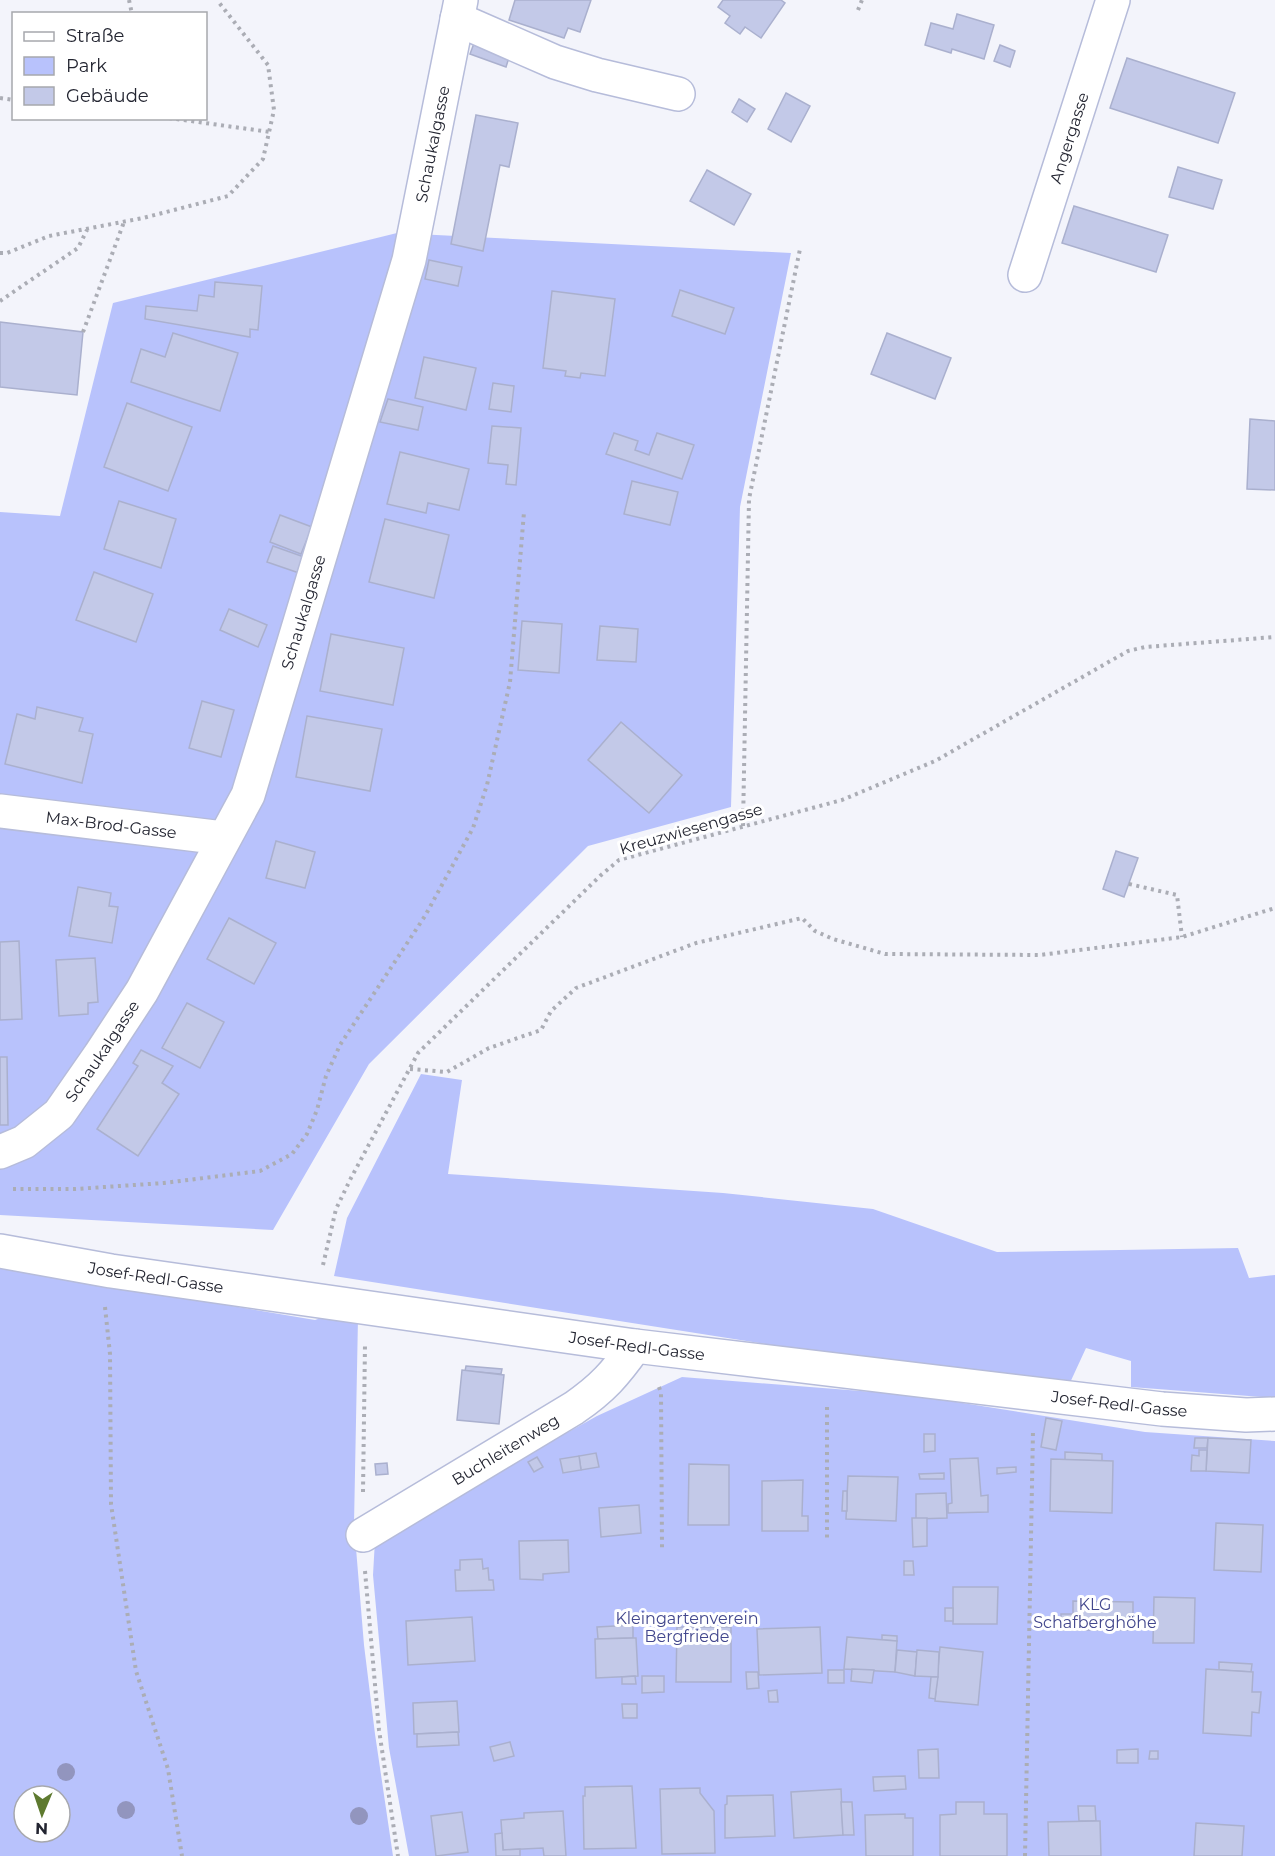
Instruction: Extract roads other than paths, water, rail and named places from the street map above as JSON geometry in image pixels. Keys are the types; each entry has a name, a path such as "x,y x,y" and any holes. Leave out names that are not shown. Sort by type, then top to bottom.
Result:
{"street":[{"name":"Angergasse","path":"1025,275 1113,0"},
{"path":"459,9 555,62 597,75 678,94"},
{"name":"Schaukalgasse","path":"0,1152 24,1142 59,1113 94,1065 142,991 248,795 409,260 459,9"},
{"name":"Max-Brod-Gasse","path":"0,811 223,838"},
{"name":"Josef-Redl-Gasse","path":"0,1251 111,1271 635,1346 1162,1409 1246,1415 1275,1414"},
{"name":"Buchleitenweg","path":"363,1534 598,1392 635,1346"}],"park label":[{"name":"KLG Schafberghöhe","path":"1095,1613"},
{"name":"Kleingartenverein Bergfriede","path":"687,1627"}]}
